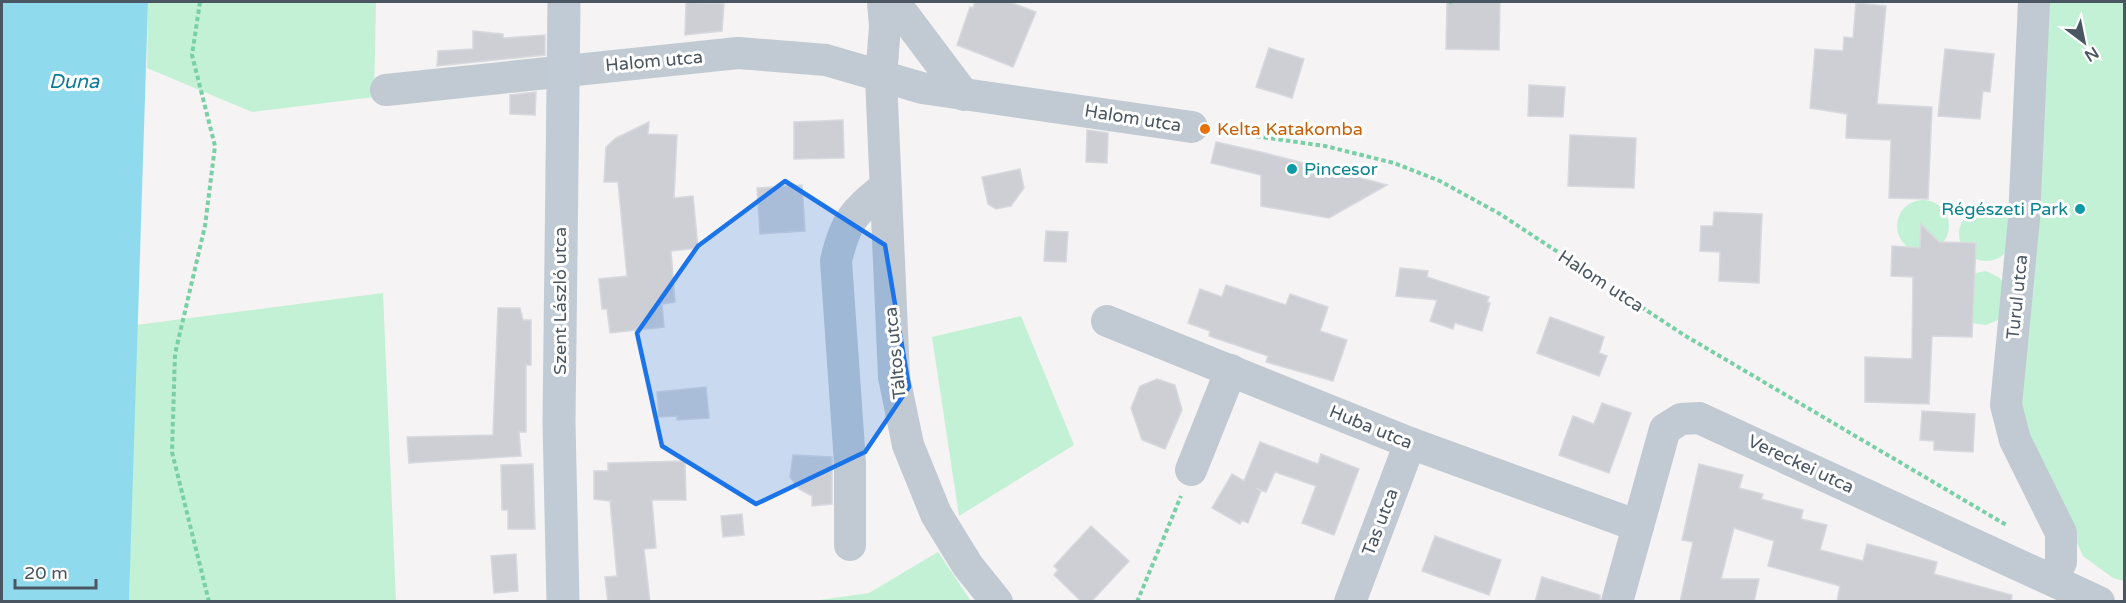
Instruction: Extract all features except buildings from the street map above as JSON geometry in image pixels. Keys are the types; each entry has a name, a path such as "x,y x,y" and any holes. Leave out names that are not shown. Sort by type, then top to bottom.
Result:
{"street":[{"name":"Szent László utca","path":"563,602 559,422 561,70 564,2"},
{"name":"Táltos utca","path":"883,2 885,26 881,78 894,378 908,446 936,514 968,566 997,602"},
{"path":"894,2 964,95"},
{"name":"Turul utca","path":"2034,2 2024,219 2006,405 2015,440 2061,533 2061,562 2052,579"},
{"name":"Halom utca","path":"386,90 738,53 826,60 881,78 964,95 1192,127"},
{"path":"850,545 850,463 836,261 843,232 862,206 885,187"},
{"name":"Huba utca","path":"1107,321 1410,442 1638,526"},
{"path":"1191,470 1231,370"},
{"name":"Vereckei utca","path":"1617,602 1665,429 1681,419 1699,418 2099,602"},
{"name":"Tas utca","path":"1350,602 1410,442"}],"path":[{"path":"200,2 192,55 215,146 205,226 175,354 172,452 209,602"},
{"name":"Halom utca","path":"1192,127 1325,146 1394,163 1440,181 1500,214 1684,335 1984,509 2013,529"},
{"path":"1137,602 1191,470"}],"highlighted area":[{"path":"785,181 885,245 909,387 865,452 756,504 662,446 637,333 698,246"}],"green space":[{"path":"148,2 376,2 374,97 252,112 147,68"},
{"name":"Régészeti Park","path":"2049,2 2124,2 2124,581 2113,578 2083,556 2020,416"},
{"path":"1918,200 1928,200 1942,207 1949,226 1942,245 1928,252 1918,252 1908,248 1901,241 1897,231 1897,221 1901,211 1908,204"},
{"path":"1986,207 1996,209 2005,215 2011,224 2013,234 2011,244 2005,253 1996,259 1986,261 1976,259 1967,253 1961,244 1959,234 1961,224 1967,215 1976,209"},
{"path":"1986,271 2000,278 2008,291 2000,319 1986,325 1970,323 1971,274"},
{"path":"383,293 396,601 129,602 136,325"},
{"path":"1021,316 1074,445 959,516 932,337"},
{"path":"938,552 971,601 813,601 869,593"}],"water":[{"name":"Duna","path":"2,2 148,2 129,601 2,601"}],"place":[{"name":"Kelta Katakomba","path":"1205,129"},
{"name":"Pincesor","path":"1292,169"},
{"name":"Régészeti Park","path":"2080,209"}]}
